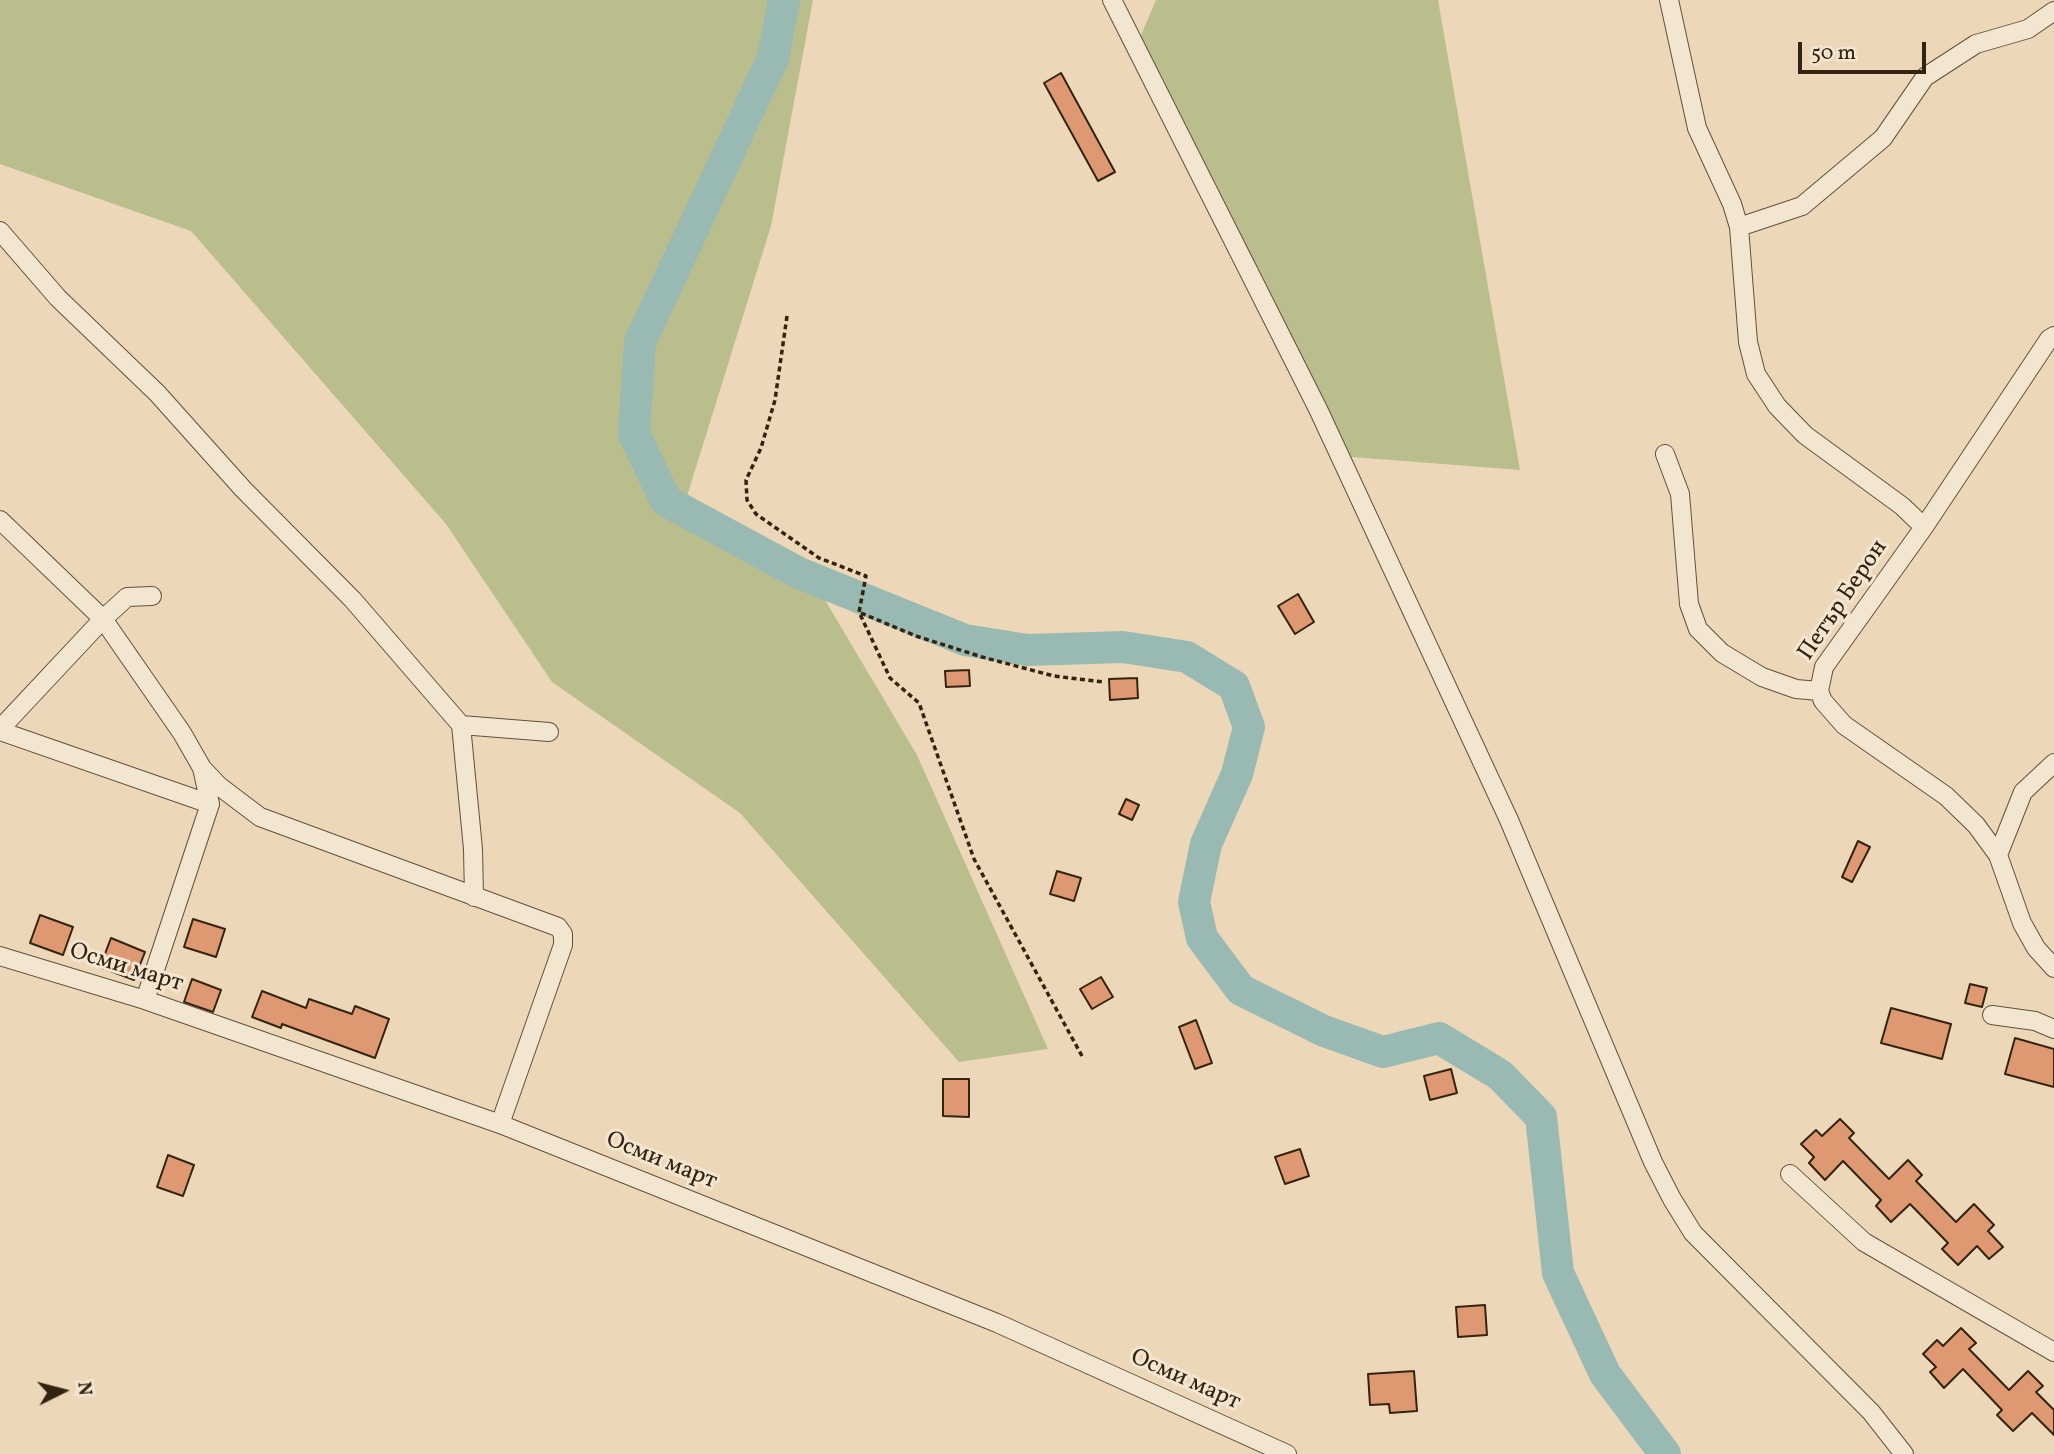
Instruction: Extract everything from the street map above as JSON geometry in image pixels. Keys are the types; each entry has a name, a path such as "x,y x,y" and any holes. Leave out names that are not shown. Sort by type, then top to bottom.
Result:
{"street":[{"path":"1112,0 1121,9 1334,444 1509,820 1653,1162 1672,1199 1693,1233 1871,1412 1904,1454"},
{"path":"1668,0 1697,128 1732,204 1739,227 1748,342 1756,374 1777,406 1805,435 1902,506 1924,527"},
{"path":"1739,227 1802,206 1883,138 1925,77 1976,44 2028,30 2054,11"},
{"path":"0,231 58,298 157,393 243,489 353,600 461,725 473,849 474,897"},
{"name":"Петър Берон","path":"2054,336 2049,338 1924,527 1824,667 1819,691 1823,701 1844,725 1945,796 1976,825 1998,855 2022,923 2036,948 2054,968"},
{"path":"1665,454 1680,494 1689,604 1698,629 1722,653 1762,677 1796,689 1819,691"},
{"path":"0,520 103,619 162,702 202,768 219,786 260,817 558,927 563,934 563,945 500,1124"},
{"path":"152,596 127,597 103,619 0,730 210,804"},
{"path":"461,725 549,732"},
{"path":"1998,855 2023,792 2054,763"},
{"path":"145,1000 210,804 202,768"},
{"name":"Осми март","path":"0,956 145,1000 500,1124 997,1323 1287,1454"},
{"path":"1992,1015 2035,1021 2054,1029"},
{"path":"1790,1174 1864,1242 2054,1352"}],"path":[{"path":"787,316 775,400 761,448 746,480 747,500 756,514 819,558 866,576 859,612 890,678 919,703 974,859 1082,1056"},
{"path":"859,612 916,636 982,657 1054,676 1103,682"}],"green space":[{"path":"0,0 813,0 771,226 683,509 822,595 917,755 1048,1049 959,1062 740,813 552,682 446,524 191,231 0,164"},
{"path":"1156,0 1438,0 1520,470 1339,456 1136,47"}],"building":[{"path":"1061,73 1115,172 1098,181 1044,83"},
{"path":"1298,594 1314,622 1295,634 1278,606"},
{"path":"969,670 970,686 946,687 945,671"},
{"path":"1137,678 1138,698 1110,700 1109,679"},
{"path":"1126,799 1139,805 1132,820 1119,814"},
{"path":"1858,841 1870,847 1852,882 1842,877"},
{"path":"1057,871 1081,878 1074,901 1050,894"},
{"path":"40,915 73,927 63,955 30,943"},
{"path":"193,919 225,929 216,957 184,947"},
{"path":"111,938 145,952 134,980 100,967"},
{"path":"1101,977 1113,997 1092,1009 1080,989"},
{"path":"192,979 221,990 213,1012 184,1002"},
{"path":"1970,984 1987,988 1982,1007 1965,1003"},
{"path":"262,991 306,1008 309,999 352,1014 355,1006 389,1019 375,1058 282,1024 281,1028 252,1017"},
{"path":"1891,1008 1951,1024 1942,1059 1881,1043"},
{"path":"1196,1020 1212,1063 1195,1069 1179,1027"},
{"path":"2015,1038 2054,1049 2054,1087 2005,1074"},
{"path":"1451,1069 1457,1093 1430,1100 1424,1076"},
{"path":"943,1079 969,1079 969,1117 943,1116"},
{"path":"1840,1119 1854,1133 1849,1138 1889,1179 1908,1160 1922,1175 1916,1181 1956,1222 1974,1204 1994,1225 1988,1231 2003,1247 1989,1259 1977,1246 1958,1265 1942,1249 1948,1243 1910,1204 1891,1222 1876,1206 1881,1200 1843,1161 1825,1180 1809,1163 1814,1157 1801,1144 1816,1130 1822,1136"},
{"path":"1300,1149 1309,1176 1285,1184 1275,1157"},
{"path":"168,1155 194,1165 183,1196 157,1187"},
{"path":"1485,1305 1487,1335 1458,1337 1456,1307"},
{"path":"1961,1328 1976,1343 1969,1349 2009,1390 2028,1371 2043,1386 2036,1392 2054,1410 2054,1435 2032,1413 2013,1431 1997,1415 2002,1410 1963,1369 1944,1388 1930,1372 1936,1367 1923,1354 1937,1340 1943,1346"},
{"path":"1414,1371 1417,1411 1390,1413 1389,1404 1370,1405 1368,1374"}],"waterway":[{"path":"784,0 773,58 640,342 634,434 666,501 799,573 965,640 1027,650 1123,647 1187,657 1234,686 1249,727 1237,774 1206,844 1194,902 1202,938 1241,990 1324,1031 1383,1052 1439,1038 1500,1075 1541,1117 1558,1273 1605,1374 1665,1454"}]}
